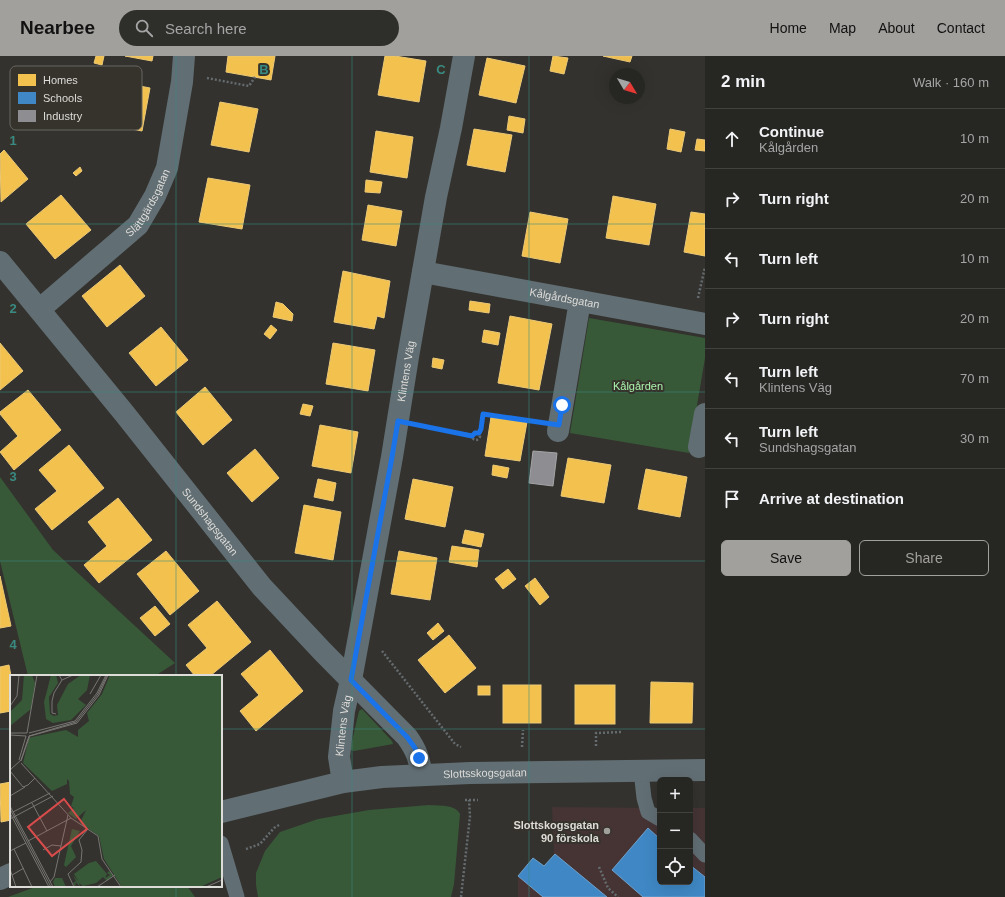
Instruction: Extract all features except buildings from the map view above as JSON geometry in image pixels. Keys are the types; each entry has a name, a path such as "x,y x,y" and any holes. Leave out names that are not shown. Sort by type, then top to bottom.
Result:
{"street":[{"name":"Klintens Väg","path":"343,782 339,758 344,711 360,634 392,457 436,197 451,128 464,56"},
{"name":"Slättgärdsgatan","path":"40,309 138,225 156,196 167,168 183,65"},
{"name":"Sundshagsgatan","path":"0,262 40,309 216,527 262,587 323,652 407,737 415,748 419,758 422,775"},
{"name":"Kålgårdsgatan","path":"423,272 699,323"},
{"path":"559,428 580,300"},
{"path":"699,447 705,414"},
{"name":"Slottsskogsgatan","path":"222,812 343,782 382,777 470,773 705,770"},
{"path":"0,879 10,874"}],"lane":[{"path":"641,771 644,798 648,812 657,817"},
{"path":"693,842 705,855"},
{"path":"222,849 237,897"}],"path":[{"path":"183,65 249,86 255,77"},
{"path":"699,323 705,267"},
{"path":"398,421 472,436 475,440 479,440 481,436 479,433 483,414 559,428"},
{"path":"472,436 475,433 479,433"},
{"path":"360,634 375,636 376,644 455,744 464,748"},
{"path":"523,730 522,749 529,749"},
{"path":"596,750 596,733 622,732"},
{"path":"462,800 485,799"},
{"path":"461,897 470,816"},
{"path":"222,849 260,844 274,828 280,824"},
{"path":"599,867 608,888 618,897"}],"shaded area":[{"name":"Slottskogsgatan 90 förskola","path":"552,807 657,808 657,885 693,885 693,808 705,808 705,897 518,897 518,876 533,858 544,866 554,854"}],"green space":[{"name":"Kålgården","path":"589,318 705,338 705,358 689,453 570,433"},
{"path":"0,477 53,550 175,663 157,675 28,675 0,561"},
{"path":"362,709 392,741 393,744 354,751 350,750 359,711"},
{"path":"429,805 451,807 460,814 454,884 451,897 258,897 256,873 265,851 280,832 318,819 369,810"},
{"path":"35,887 188,887 195,897 8,897"}],"place":[{"name":"Slottskogsgatan 90 förskola","path":"607,831"}],"route":[{"path":"419,758 415,748 407,737 351,680 398,421 472,436 477,432 479,433 481,429 483,414 559,425 562,405"}]}
